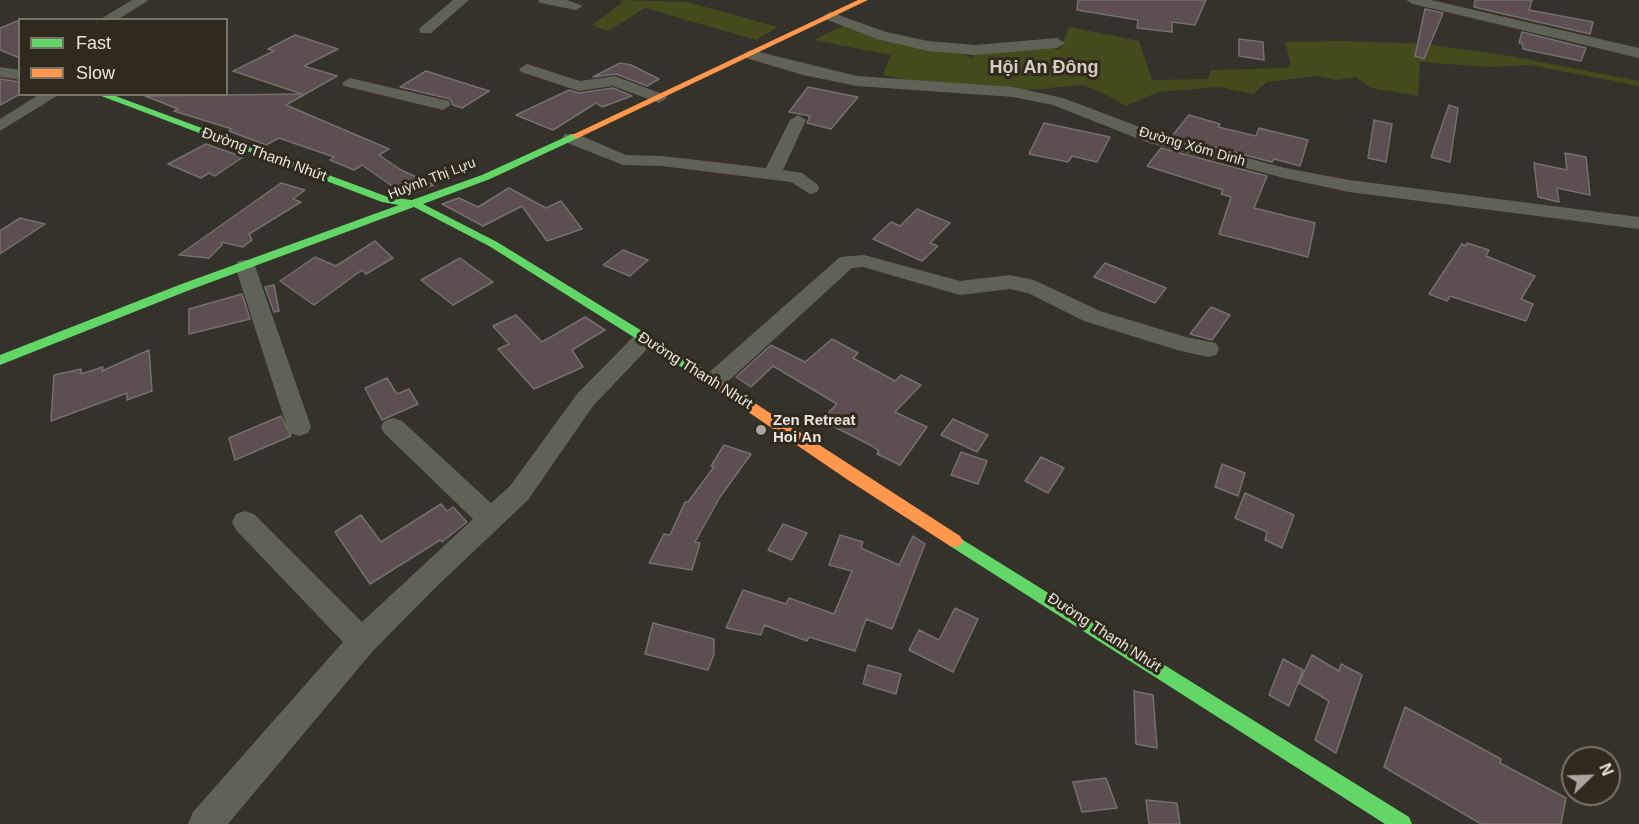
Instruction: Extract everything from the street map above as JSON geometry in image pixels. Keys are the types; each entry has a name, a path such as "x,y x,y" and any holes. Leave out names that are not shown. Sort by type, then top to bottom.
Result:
{"street":[{"path":"110,18 142,0"},
{"path":"426,30 462,0"},
{"path":"545,0 576,6"},
{"path":"1413,0 1639,53"},
{"name":"Huỳnh Thị Lựu","path":"0,360 486,177 751,55 857,1"},
{"path":"830,16 882,36 928,46 989,49 1057,43"},
{"name":"Đường Xóm Dinh","path":"751,55 803,70 857,81 1012,92 1057,101 1155,139 1284,173 1349,186 1639,223"},
{"path":"527,69 579,86 615,81 659,98"},
{"path":"350,83 443,105"},
{"path":"0,126 49,96"},
{"name":"Đường Thanh Nhứt","path":"105,96 386,200 416,204 493,244 644,340 714,381 853,476 1402,824"},
{"path":"773,173 798,120"},
{"path":"571,138 623,160 773,173 796,177 810,188"},
{"path":"714,381 847,262 864,261 960,288 1010,282 1034,287 1092,316 1185,345 1209,349"},
{"path":"245,266 299,427"},
{"path":"205,824 275,746 362,642 433,572 519,493 585,400 644,340"},
{"path":"393,427 492,520"},
{"path":"245,522 362,642"}],"green space":[{"path":"621,0 687,2 778,27 756,40 645,8 608,31 592,25 623,2"},
{"path":"850,23 958,51 973,59 975,51 1008,45 1060,49 1069,27 1139,41 1152,80 1208,79 1211,70 1287,68 1291,64 1285,42 1344,41 1425,44 1510,56 1639,81 1639,86 1530,65 1489,67 1420,62 1418,96 1371,88 1356,77 1336,80 1315,76 1267,82 1253,94 1219,87 1158,92 1126,106 1083,85 1026,90 905,83 899,78 883,75 891,55 813,40"}],"building":[{"path":"1078,0 1206,0 1195,25 1172,22 1172,32 1137,28 1138,20 1077,10"},
{"path":"1475,0 1532,0 1529,10 1593,22 1590,34 1474,7"},
{"path":"1425,9 1443,13 1424,59 1415,56"},
{"path":"18,21 18,57 0,50 0,28"},
{"path":"1522,32 1586,48 1581,61 1523,49 1522,43 1519,43"},
{"path":"295,35 338,49 304,66 337,76 286,105 389,149 379,155 401,170 434,185 410,194 392,186 362,165 354,170 330,160 334,157 279,138 266,145 229,131 232,129 174,111 178,109 145,96 302,94 233,71 274,51 268,49"},
{"path":"1239,39 1263,42 1264,60 1239,56"},
{"path":"620,63 631,65 659,79 647,86 616,74 593,77"},
{"path":"426,71 489,91 462,108 453,105 450,99 400,87"},
{"path":"0,79 18,82 18,95 0,105"},
{"path":"808,87 858,97 831,129 807,123 810,116 789,112"},
{"path":"613,88 632,96 602,107 596,103 553,130 516,115 569,90 579,93"},
{"path":"1449,105 1458,108 1450,162 1431,157"},
{"path":"1189,115 1220,124 1218,127 1256,136 1259,128 1308,140 1300,166 1274,159 1272,162 1172,136"},
{"path":"1374,120 1392,124 1386,162 1368,158"},
{"path":"1044,123 1110,137 1097,162 1072,156 1068,162 1029,154"},
{"path":"206,144 243,157 215,176 209,173 201,178 168,164"},
{"path":"1161,148 1267,176 1254,208 1315,223 1308,257 1219,234 1231,197 1221,194 1223,190 1147,166"},
{"path":"1565,153 1586,157 1590,195 1557,188 1559,202 1538,197 1534,163 1567,170"},
{"path":"281,183 305,190 293,199 301,202 249,234 252,240 243,247 221,242 222,245 209,258 179,255"},
{"path":"509,188 546,208 561,201 582,229 547,241 522,206 483,226 442,204 459,198 478,207"},
{"path":"917,209 950,223 930,243 938,246 922,261 873,239 891,222 900,226"},
{"path":"20,218 45,224 0,254 0,231"},
{"path":"375,241 393,258 366,274 362,270 314,305 280,281 315,257 336,266"},
{"path":"1467,243 1489,250 1486,256 1535,276 1521,299 1533,304 1526,321 1450,296 1447,301 1429,294 1462,244 1466,246"},
{"path":"623,250 648,260 630,276 603,265"},
{"path":"460,258 493,282 453,305 421,280"},
{"path":"1105,263 1166,288 1155,303 1094,277"},
{"path":"274,285 279,311 274,312 265,287"},
{"path":"242,294 250,319 189,334 189,309"},
{"path":"1211,307 1230,315 1212,340 1190,334"},
{"path":"516,315 542,342 585,317 605,330 572,350 583,367 534,389 498,349 509,344 493,326"},
{"path":"832,339 858,353 853,358 895,381 901,375 921,385 895,412 927,427 900,465 877,454 879,451 872,446 821,420 837,404 773,366 751,387 736,377 771,345 805,362"},
{"path":"149,350 152,391 127,400 127,393 51,421 54,375 81,369 81,374 103,367 102,371"},
{"path":"387,378 397,394 409,389 418,404 382,420 365,388"},
{"path":"281,416 291,436 235,460 229,438"},
{"path":"953,419 988,435 977,452 941,435"},
{"path":"724,445 751,454 720,497 695,542 700,543 692,570 649,563 664,534 670,535 685,502 688,502 714,467 711,466"},
{"path":"961,452 987,461 978,484 951,475"},
{"path":"1041,457 1064,468 1048,493 1025,481"},
{"path":"1222,464 1245,473 1238,496 1215,487"},
{"path":"1245,493 1294,515 1282,548 1265,540 1267,532 1235,518"},
{"path":"441,504 447,511 453,507 467,522 442,542 440,540 370,584 335,532 361,515 381,542"},
{"path":"783,524 807,533 792,560 768,550"},
{"path":"840,535 863,542 861,548 899,565 913,536 925,544 892,629 866,619 855,651 809,637 807,641 764,625 761,635 726,628 743,590 786,604 789,598 834,614 852,571 829,565"},
{"path":"955,608 978,619 953,672 909,650 919,630 939,640"},
{"path":"653,623 714,639 714,654 708,670 645,654"},
{"path":"1312,655 1339,671 1341,664 1362,675 1336,753 1315,740 1329,701 1299,683"},
{"path":"1283,659 1303,670 1289,706 1269,695"},
{"path":"868,665 901,674 896,694 863,684"},
{"path":"1134,691 1153,695 1157,748 1136,744"},
{"path":"1405,707 1501,759 1500,763 1561,795 1561,806 1564,806 1561,824 1481,824 1384,767"},
{"path":"1106,778 1117,808 1082,812 1073,782"},
{"path":"1146,800 1177,803 1180,824 1149,824"}],"traffic: fast":[{"path":"105,96 386,200 416,204 493,244 699,372"},
{"path":"0,360 183,288 486,177 575,136"},
{"path":"955,541 1402,824"}],"traffic: slow":[{"path":"575,136 864,0"},
{"path":"699,372 853,476 955,541"}],"place":[{"name":"Zen Retreat Hoi An","path":"761,430"}],"district":[{"name":"Hội An Đông","path":"1044,68"}]}
